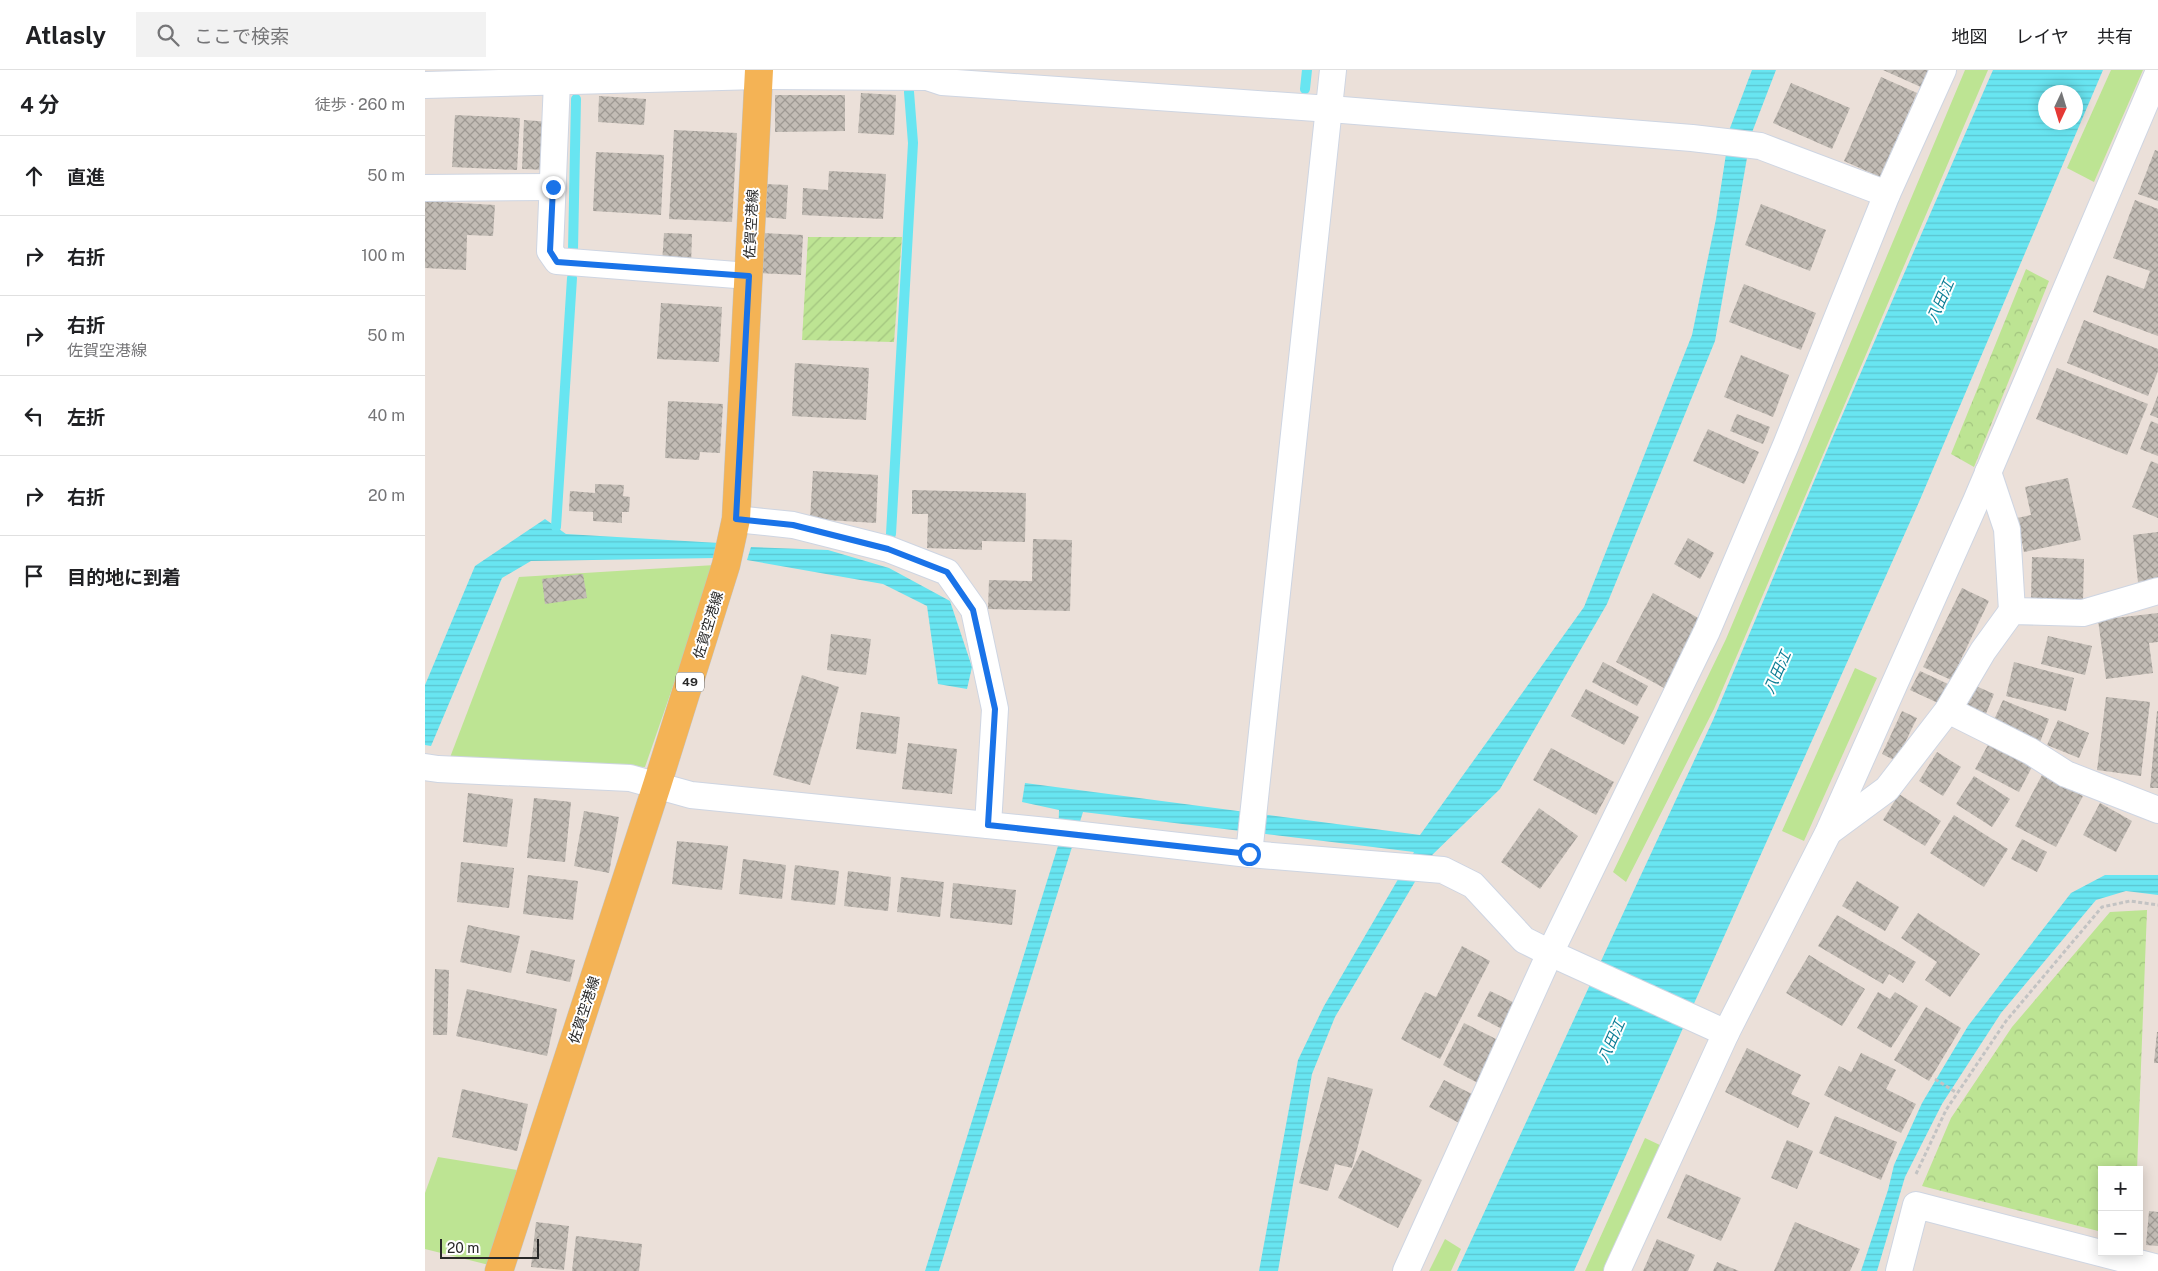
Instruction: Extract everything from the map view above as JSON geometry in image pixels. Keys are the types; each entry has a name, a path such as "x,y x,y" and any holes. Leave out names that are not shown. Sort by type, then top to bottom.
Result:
{"main road":[{"name":"佐賀空港線","path":"499,1271 657,785 726,565 736,519 759,73"}],"street":[{"path":"1249,854 1333,70"},
{"path":"1406,1271 1550,953 1707,630 1786,445 1887,194 1943,70"},
{"path":"425,84 759,73 927,74 942,82 1329,109 1761,146 1887,194"},
{"path":"1617,1271 1726,1034 1828,833 1988,472 2158,73"},
{"path":"557,81 550,251 557,262 749,276"},
{"path":"425,188 553,187"},
{"path":"1828,833 1887,789 1948,710 1983,651 2012,611 2007,529 1988,472"},
{"path":"736,519 793,525 888,549 947,572 973,610 995,709 988,825"},
{"path":"2012,611 2083,613 2158,591"},
{"path":"1948,710 2030,751 2066,774 2158,810"},
{"path":"425,767 630,778 691,795 1047,831 1249,854 1443,870 1473,885 1524,940 1726,1034"},
{"path":"1899,1271 1916,1205 2158,1268"}],"path":[{"path":"1916,1205 1912,1183 1946,1110 2006,1021 2102,907 2131,902 2158,905"},
{"path":"1935,1080 1957,1093"}],"green space":[{"path":"1965,70 1988,70 1714,709 1626,882 1613,872 1726,639"},
{"path":"2111,70 2143,70 2094,182 2067,168"},
{"path":"808,237 902,237 894,342 802,340"},
{"path":"2026,269 2049,281 1974,467 1951,454"},
{"path":"715,565 645,767 449,760 519,577"},
{"path":"1855,668 1877,678 1804,841 1782,831"},
{"path":"2147,910 2137,1166 2098,1166 2098,1231 1922,1186 1951,1118 2012,1027 2110,912"},
{"path":"1645,1138 1662,1146 1604,1271 1585,1271"},
{"path":"438,1157 517,1170 489,1265 425,1249 425,1193"},
{"path":"1445,1239 1461,1249 1451,1271 1429,1271"}],"water":[{"path":"1752,70 1776,70 1751,135 1715,341 1607,604 1500,789 1429,858 1335,1017 1312,1074 1278,1271 1259,1271 1298,1060 1324,1006 1414,852 1083,812 939,1271 925,1271 1058,846 1059,810 1022,802 1025,783 1420,835 1584,607 1692,335 1716,219 1730,128"},
{"name":"八田江","path":"1993,70 2103,70 2083,117 2083,85 2038,85 2038,130 2077,130 1919,502 1574,1271 1457,1271 1713,720 1831,441"},
{"path":"545,519 566,534 719,543 715,558 531,561 502,578 431,746 425,745 425,685 475,566"},
{"path":"751,547 828,550 889,568 950,601 972,667 967,689 938,684 927,606 883,584 747,560"},
{"path":"2105,875 2158,875 2158,895 2126,891 2096,900 2001,1013 1942,1104 1905,1177 1877,1271 1861,1271 1888,1190 1894,1165 1922,1103 1968,1026 2071,893"}],"building":[{"path":"1883,70 1931,70 1923,88"},
{"path":"1881,77 1917,93 1880,177 1844,161"},
{"path":"1791,83 1850,108 1832,149 1773,123"},
{"path":"861,93 896,95 894,135 858,133"},
{"path":"775,95 845,95 845,131 775,132"},
{"path":"599,96 646,99 644,125 598,122"},
{"path":"455,115 520,118 517,170 452,167"},
{"path":"524,120 551,122 549,170 522,169"},
{"path":"674,130 737,133 732,222 669,219"},
{"path":"2155,150 2158,151 2158,201 2138,194"},
{"path":"596,152 664,155 661,215 593,211"},
{"path":"829,171 886,174 883,219 802,215 803,188 828,190"},
{"path":"764,184 788,185 786,219 762,217"},
{"path":"2135,200 2158,209 2158,336 2093,312 2107,275 2144,289 2150,271 2113,258"},
{"path":"425,201 495,205 493,236 467,235 466,270 425,268"},
{"path":"1761,204 1826,230 1810,271 1745,245"},
{"path":"664,233 692,234 691,265 662,264"},
{"path":"760,233 803,235 801,275 758,273"},
{"path":"1744,284 1816,313 1801,350 1729,322"},
{"path":"661,303 722,307 719,362 657,359"},
{"path":"2084,320 2158,349 2158,371 2148,396 2067,363"},
{"path":"1741,355 1789,375 1773,417 1724,397"},
{"path":"795,363 869,368 866,420 792,416"},
{"path":"2057,368 2148,404 2127,455 2036,419"},
{"path":"2158,395 2158,418 2150,415"},
{"path":"668,401 723,404 720,453 700,452 699,460 665,458"},
{"path":"1737,414 1770,427 1763,444 1730,431"},
{"path":"2151,421 2158,424 2158,456 2140,449"},
{"path":"1708,429 1759,452 1744,484 1693,461"},
{"path":"2151,461 2158,464 2158,518 2132,507"},
{"path":"813,471 878,475 876,523 810,519"},
{"path":"2068,478 2081,540 2024,552 2017,518 2031,515 2025,487"},
{"path":"595,484 624,485 623,496 630,497 629,512 622,512 622,523 593,521 593,512 569,511 570,491 595,493"},
{"path":"912,490 1026,493 1025,542 982,541 982,550 927,548 928,514 912,514"},
{"path":"2158,532 2158,580 2138,582 2133,535"},
{"path":"1688,538 1714,553 1700,579 1674,564"},
{"path":"1033,539 1072,540 1070,611 988,609 989,580 1032,581"},
{"path":"2032,557 2084,559 2083,602 2031,601"},
{"path":"583,574 587,598 545,604 542,579"},
{"path":"1962,588 1989,601 1951,680 1923,667"},
{"path":"1653,593 1702,620 1664,688 1616,662"},
{"path":"2158,613 2158,642 2149,643 2153,673 2106,679 2098,620"},
{"path":"831,634 871,639 866,675 827,670"},
{"path":"2048,636 2092,646 2085,675 2041,664"},
{"path":"1603,662 1648,686 1637,706 1592,682"},
{"path":"2014,662 2074,678 2066,711 2006,696"},
{"path":"1920,671 1948,684 1938,703 1910,690"},
{"path":"802,675 839,687 810,785 773,775"},
{"path":"1976,686 1994,694 1985,716 1966,708"},
{"path":"1586,689 1639,717 1624,745 1571,716"},
{"path":"2106,697 2150,702 2141,776 2097,770"},
{"path":"2003,700 2049,719 2040,742 1993,722"},
{"path":"1902,711 1917,718 1896,761 1882,754"},
{"path":"2157,711 2158,788 2150,788"},
{"path":"861,712 900,717 896,754 856,749"},
{"path":"2058,720 2089,733 2079,758 2047,745"},
{"path":"1990,741 2034,763 2019,792 1975,769"},
{"path":"908,743 957,749 952,794 902,789"},
{"path":"1551,748 1614,782 1596,815 1533,780"},
{"path":"1937,752 1961,767 1943,796 1919,781"},
{"path":"2042,775 2083,796 2056,847 2015,826"},
{"path":"1974,776 2010,799 1992,827 1956,804"},
{"path":"468,793 513,799 507,847 463,842"},
{"path":"1899,794 1941,821 1925,846 1883,820"},
{"path":"534,798 571,802 565,862 527,858"},
{"path":"2100,803 2132,821 2116,852 2083,835"},
{"path":"1539,808 1578,836 1540,889 1501,862"},
{"path":"584,811 619,817 609,873 574,866"},
{"path":"1954,815 2008,849 1984,887 1930,853"},
{"path":"2022,839 2047,852 2037,872 2011,859"},
{"path":"677,841 728,846 722,890 672,884"},
{"path":"743,859 786,865 782,899 739,894"},
{"path":"461,862 514,868 509,908 457,902"},
{"path":"795,865 839,871 835,905 791,900"},
{"path":"848,871 891,877 888,911 844,906"},
{"path":"528,875 578,881 573,920 523,914"},
{"path":"901,877 944,882 940,917 897,912"},
{"path":"1857,881 1899,907 1885,931 1842,906"},
{"path":"953,883 1016,890 1012,925 950,918"},
{"path":"1918,913 1980,954 1950,997 1925,980 1937,962 1901,938"},
{"path":"1837,915 1916,962 1903,983 1889,974 1883,984 1818,946"},
{"path":"468,925 520,936 511,973 460,962"},
{"path":"1462,946 1490,961 1440,1059 1401,1039 1425,992 1436,997"},
{"path":"531,950 575,960 570,982 526,973"},
{"path":"1809,955 1865,989 1842,1026 1786,993"},
{"path":"435,969 449,970 447,1035 433,1035"},
{"path":"467,989 557,1009 547,1056 456,1036"},
{"path":"1490,991 1519,1005 1506,1031 1477,1016"},
{"path":"1878,992 1890,999 1895,992 1918,1006 1891,1048 1857,1028"},
{"path":"1926,1007 1961,1028 1929,1081 1894,1060"},
{"path":"1464,1023 1500,1041 1478,1083 1443,1065"},
{"path":"2157,1032 2158,1063 2154,1063"},
{"path":"1747,1048 1801,1075 1791,1094 1810,1103 1798,1128 1725,1092"},
{"path":"1861,1053 1896,1070 1886,1089 1916,1104 1901,1133 1824,1095 1839,1066 1851,1072"},
{"path":"1328,1077 1373,1089 1352,1168 1335,1164 1328,1191 1299,1183"},
{"path":"1444,1080 1478,1097 1463,1125 1429,1107"},
{"path":"462,1089 528,1104 517,1151 452,1137"},
{"path":"1835,1116 1897,1142 1881,1180 1819,1153"},
{"path":"1787,1140 1813,1151 1797,1189 1771,1178"},
{"path":"1362,1150 1422,1180 1398,1228 1338,1198"},
{"path":"1686,1174 1741,1198 1721,1241 1667,1218"},
{"path":"2149,1211 2158,1212 2158,1246 2146,1245"},
{"path":"536,1222 569,1226 564,1270 531,1267"},
{"path":"1795,1222 1860,1249 1850,1271 1774,1271"},
{"path":"576,1236 642,1244 639,1271 572,1271"},
{"path":"1657,1239 1695,1255 1688,1271 1643,1271"},
{"path":"1717,1262 1739,1271 1713,1271"}],"waterway":[{"path":"1305,89 1307,70"},
{"path":"891,534 913,143 909,92"},
{"path":"573,250 576,99"},
{"path":"556,527 572,278"}],"route":[{"path":"553,187 550,251 557,262 749,276 736,519 793,525 888,549 947,572 973,610 995,709 988,825 1249,854"}]}
